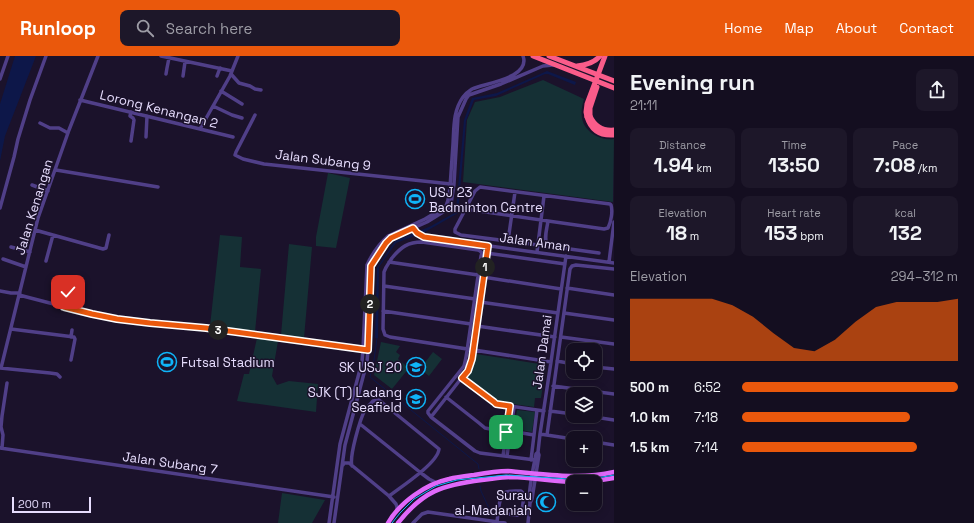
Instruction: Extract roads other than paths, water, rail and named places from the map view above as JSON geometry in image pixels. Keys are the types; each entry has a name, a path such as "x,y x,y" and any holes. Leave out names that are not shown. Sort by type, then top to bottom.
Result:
{"highway":[{"path":"533,56 612,88"},
{"path":"549,56 614,81"},
{"path":"572,65 578,66 588,64 600,56"},
{"path":"605,56 587,104 586,112 598,128 614,130"},
{"path":"609,56 591,102 589,124 597,132 607,135 614,135"}],"main road":[{"path":"388,523 397,511 415,495 437,482 450,478 499,471 572,477 614,472"},
{"path":"398,523 420,500 442,488 454,485 512,477 566,481"},
{"path":"602,480 614,478"}],"street":[{"path":"0,78 2,65 8,56"},
{"path":"0,208 18,139 46,56"},
{"name":"Jalan Kenangan","path":"1,368 35,230 68,133 98,56"},
{"path":"161,56 220,68 231,73 238,83 261,90"},
{"path":"200,129 231,73 238,56"},
{"path":"452,184 454,122 456,112 462,98 472,89 499,81 519,72 525,63 524,56"},
{"path":"166,74 169,58"},
{"path":"183,76 185,62"},
{"path":"334,523 345,444 364,372 368,350 371,266 391,238 412,228 445,207 448,202 452,184 458,117 469,95 501,84 543,66 560,66"},
{"path":"217,76 220,68"},
{"path":"222,90 242,104"},
{"name":"Lorong Kenangan 2","path":"80,100 242,139"},
{"path":"213,106 232,116 242,118"},
{"path":"131,112 130,116 134,120 131,141"},
{"name":"Jalan Subang 9","path":"255,115 235,155 243,159 253,162 339,173 452,184"},
{"path":"146,137 147,116"},
{"path":"40,123 50,128 57,127 68,133"},
{"path":"56,170 158,187"},
{"path":"32,185 48,191"},
{"path":"465,209 604,229 609,227 612,209 611,205 480,187 474,191 465,209 455,229 455,232 461,235 538,245"},
{"path":"508,241 514,192"},
{"path":"537,252 544,196"},
{"path":"548,221 545,240 548,246 599,253"},
{"path":"609,262 614,222"},
{"path":"329,523 340,444 360,371 363,349 367,264 388,236 412,228"},
{"name":"Jalan Aman","path":"412,228 422,236 614,263"},
{"path":"35,230 103,249 106,248 109,236"},
{"path":"46,261 53,235"},
{"path":"537,410 533,460 480,453 475,451 428,414 428,411 464,366 468,348 482,253 478,250 422,242 412,243 400,249 389,262 385,269 384,286 383,331 385,335 388,336 468,348 551,362"},
{"path":"431,417 462,378 472,359 488,246"},
{"path":"11,247 30,252"},
{"path":"486,253 565,264"},
{"name":"Jalan Damai","path":"534,473 539,455 540,434 566,256"},
{"path":"3,258 26,267"},
{"path":"389,262 478,275"},
{"path":"547,435 570,269 572,266 576,265 614,270"},
{"path":"483,277 561,288"},
{"path":"384,286 475,299"},
{"path":"567,288 614,295"},
{"path":"0,291 19,294 92,314 141,322 206,328 368,350"},
{"path":"64,307 68,292"},
{"path":"480,302 558,313"},
{"path":"383,311 471,324"},
{"path":"564,314 614,320"},
{"path":"477,326 554,337"},
{"path":"11,329 73,337"},
{"path":"71,360 75,339 73,337 72,330"},
{"path":"561,337 614,344"},
{"path":"557,361 566,363"},
{"path":"1,368 57,374 60,377"},
{"path":"602,368 614,369"},
{"path":"462,378 496,404 544,410"},
{"path":"1,448 3,435 1,427 2,416 7,383"},
{"path":"553,386 614,394"},
{"path":"446,397 485,428 534,435"},
{"path":"352,466 351,460 365,410 373,401 379,400 439,449 439,452 421,473 389,496"},
{"path":"505,456 512,406"},
{"path":"550,411 566,413"},
{"path":"602,418 614,420"},
{"path":"360,424 421,473 429,479 437,482"},
{"path":"540,434 566,438"},
{"path":"602,443 614,445"},
{"name":"Jalan Subang 7","path":"1,448 337,498"},
{"name":"Jalan Damai","path":"534,479 533,460 538,452"},
{"path":"342,467 343,464 346,463 352,466 389,496 396,504 397,511"},
{"path":"525,478 530,482 531,487"},
{"path":"424,489 428,484 429,479"},
{"path":"528,523 529,499 534,479"},
{"path":"530,503 532,499 534,479"},
{"path":"497,522 500,497 502,494 506,492 521,491 523,493 522,510 520,514 517,515 499,512"},
{"path":"413,523 424,513 428,512 504,523"}],"waterway":[{"path":"377,338 370,377 478,464 479,469"},
{"path":"480,486 493,517"}],"tram line":[{"path":"392,523 414,499 436,486 457,480 506,475 569,479 591,479 614,475"}],"place":[{"name":"USJ 23 Badminton Centre","path":"415,199"},
{"name":"Futsal Stadium","path":"167,362"},
{"name":"SK USJ 20","path":"416,367"},
{"name":"SJK (T) Ladang Seafield","path":"416,399"},
{"name":"Surau al-Madaniah","path":"546,502"}]}
